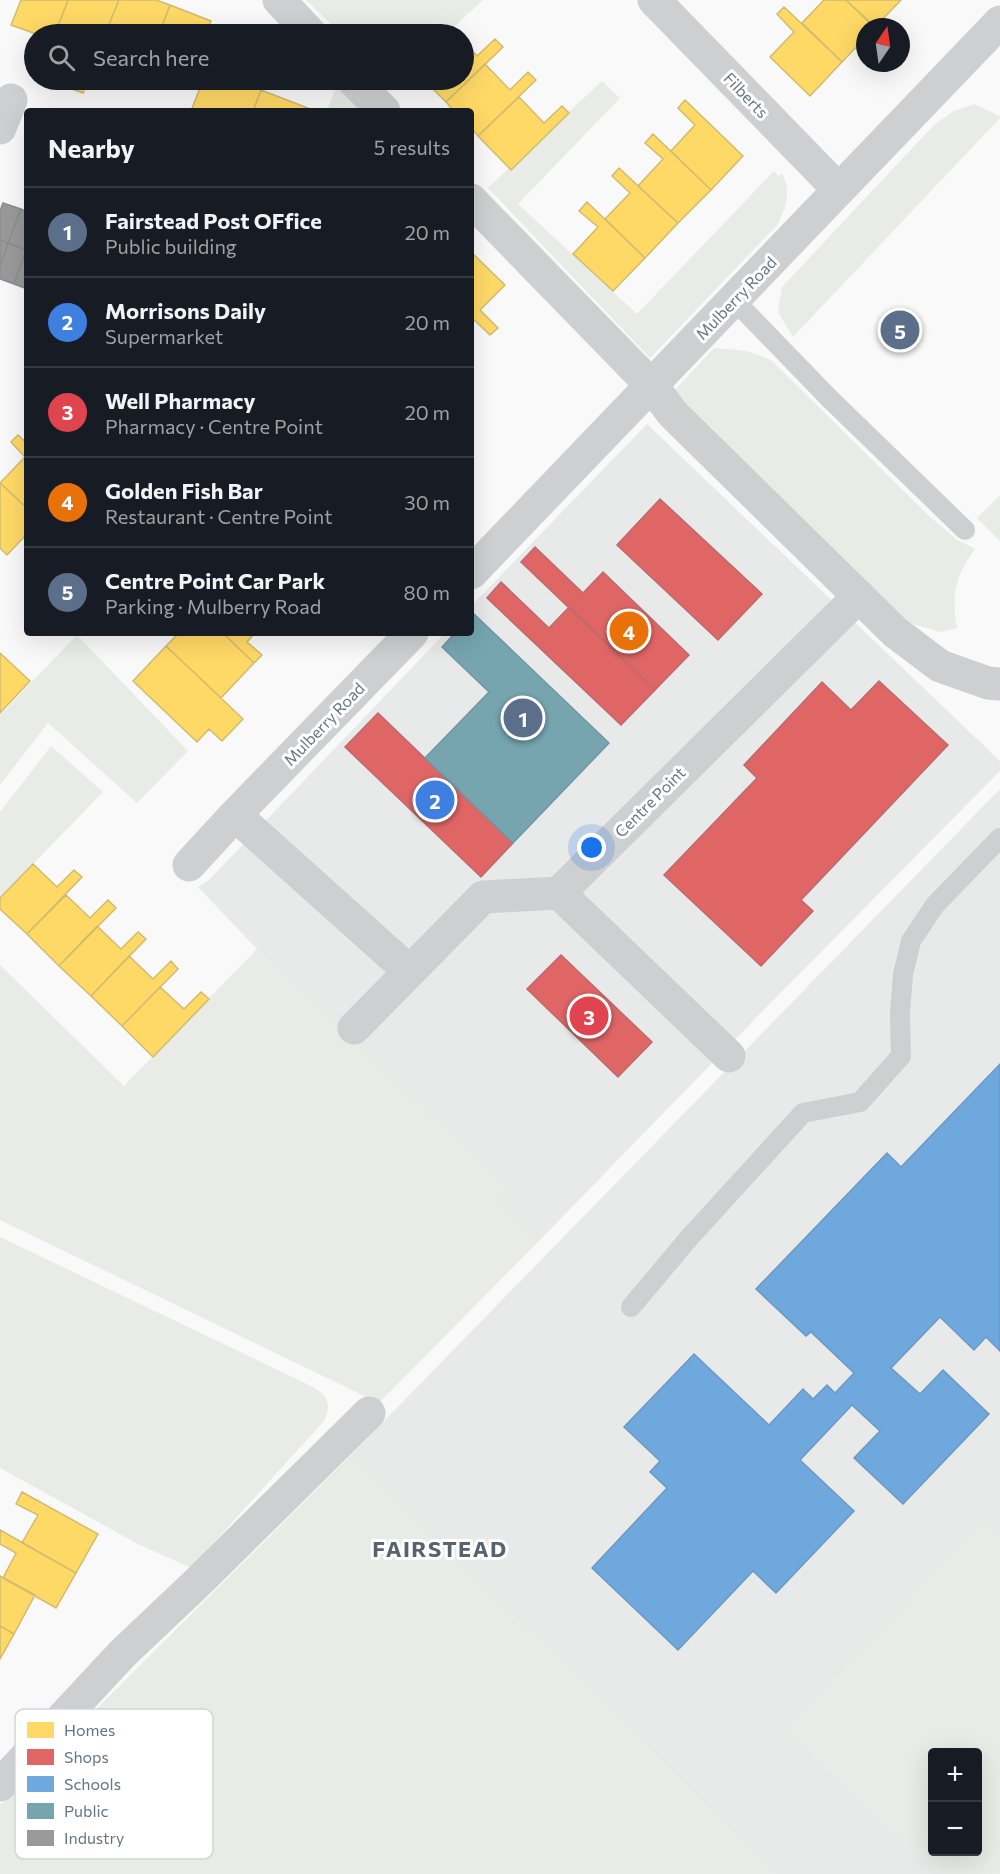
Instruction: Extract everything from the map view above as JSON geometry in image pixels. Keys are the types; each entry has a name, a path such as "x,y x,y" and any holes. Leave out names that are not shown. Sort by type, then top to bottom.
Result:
{"street":[{"path":"279,0 302,24"},
{"name":"Filberts","path":"654,0 839,190"},
{"name":"Mulberry Road","path":"474,570 1000,22"},
{"path":"363,90 381,108"},
{"path":"474,203 652,386 673,414 895,632 940,666 988,683 1000,684"},
{"name":"Centre Point","path":"559,892 859,596"},
{"name":"Mulberry Road","path":"189,865 409,636"},
{"path":"235,815 409,971"},
{"path":"354,1028 483,897 559,892 729,1056"},
{"path":"71,1709 123,1653 369,1413"},
{"path":"0,1785 15,1769"}],"lane":[{"path":"734,300 965,530"},
{"path":"631,1307 689,1238 803,1113 860,1102 901,1056 900,1013 903,974 911,941 935,905 1000,838"}],"shaded area":[{"path":"306,0 483,0 457,24 331,24"},
{"path":"602,81 620,98 518,204 637,314 774,171 778,176 782,174 787,187 785,205 778,224 650,358 488,188"},
{"path":"335,90 349,90 366,108 328,108"},
{"path":"974,104 1000,118 793,337 778,312 782,287 934,125 954,111"},
{"path":"714,348 747,351 771,360 928,515 956,539 975,549 963,568 956,586 954,606 957,628 941,632 906,622 673,392"},
{"path":"647,424 1000,761 1000,771 538,1242 495,1201 505,1188 257,949 198,887 209,880 442,636 474,636 474,603"},
{"path":"1000,495 1000,541 977,518"},
{"path":"78,636 188,751 137,803 48,723 0,785 0,715"},
{"path":"51,746 103,792 0,898 0,812"},
{"path":"1000,789 1000,1874 775,1874 350,1456"},
{"path":"257,949 506,1188 495,1201 538,1242 379,1403 0,1220 0,965 124,1086"},
{"path":"0,1237 309,1385 324,1395 328,1410 323,1422 191,1568 138,1544 0,1468"},
{"path":"350,1456 775,1874 0,1874 0,1805 15,1790 15,1859 213,1859 213,1709 96,1709"},
{"path":"985,1521 1000,1535 1000,1874 937,1874 786,1730"}],"building: Homes":[{"path":"21,0 68,0 59,24 24,24 24,30 11,25"},
{"path":"68,0 119,0 109,24 59,24"},
{"path":"119,0 156,0 170,5 163,24 109,24"},
{"path":"824,0 846,0 865,18 856,18 856,47 842,62 802,23"},
{"path":"846,0 901,0 884,18 865,18"},
{"path":"170,5 211,21 210,24 163,24"},
{"path":"784,7 842,62 810,96 770,57 794,32 777,14"},
{"path":"495,39 503,47 474,75 474,53 477,56"},
{"path":"485,64 510,90 528,72 536,80 478,136 474,131 474,108 451,108 446,102 458,90 474,90 474,75"},
{"path":"199,90 261,90 254,108 192,108"},
{"path":"261,90 308,108 254,108"},
{"path":"434,90 458,90 446,102"},
{"path":"519,97 544,123 562,106 569,113 511,170 478,136"},
{"path":"685,100 743,156 711,190 671,151 695,125 678,108"},
{"path":"653,134 711,190 678,223 638,186 663,159 645,143"},
{"path":"619,168 678,223 645,258 605,219 630,193 612,176"},
{"path":"587,202 645,258 613,291 573,254 598,227 579,211"},
{"path":"474,255 505,285 480,310 498,328 490,335 474,320"},
{"path":"18,435 24,440 24,456 11,442"},
{"path":"24,458 24,505 0,483"},
{"path":"0,483 24,505 24,537 7,555 0,548"},
{"path":"176,636 226,636 254,663 221,698 166,646"},
{"path":"226,636 252,636 247,642 262,655 254,663"},
{"path":"166,646 243,719 222,741 209,729 197,742 133,681"},
{"path":"0,653 30,681 0,713"},
{"path":"33,864 57,887 74,870 82,877 27,934 0,909 0,898"},
{"path":"66,895 90,918 108,900 116,908 59,966 27,934"},
{"path":"97,926 121,949 138,932 146,939 91,996 59,966"},
{"path":"129,956 153,979 171,961 178,969 122,1026 91,996"},
{"path":"160,987 184,1009 201,992 209,999 153,1057 122,1026"},
{"path":"22,1492 98,1534 76,1573 22,1543 38,1515 16,1504"},
{"path":"0,1530 76,1573 56,1608 3,1578 16,1553 0,1544"},
{"path":"0,1576 35,1595 14,1634 0,1626"},
{"path":"0,1626 14,1634 0,1659"}],"building: Shops":[{"path":"660,499 762,594 718,640 617,545"},
{"path":"535,547 583,593 603,572 689,655 655,690 521,562"},
{"path":"501,582 549,628 569,607 655,690 621,725 487,598"},
{"path":"879,681 948,745 801,900 813,911 761,966 664,875 757,778 744,765 822,682 851,710"},
{"path":"378,713 513,843 481,877 345,747"},
{"path":"561,955 652,1042 618,1077 527,989"}],"building: Schools":[{"path":"1000,1064 1000,1351 986,1337 974,1350 940,1317 891,1368 920,1394 943,1370 989,1414 903,1504 854,1458 880,1431 852,1405 800,1460 854,1511 776,1593 753,1571 678,1650 592,1568 667,1488 650,1472 660,1461 624,1427 694,1354 769,1425 803,1389 813,1399 827,1385 835,1393 854,1373 811,1332 806,1336 756,1289 887,1153 901,1167"}],"building: Public":[{"path":"474,614 609,743 513,843 425,758 489,692 442,647 452,636 474,636"}],"building: Industry":[{"path":"3,203 21,209 8,243 0,240 0,211"},
{"path":"21,209 24,210 24,249 8,243"},
{"path":"0,240 8,243 0,266"},
{"path":"8,243 24,249 14,284 0,279 0,266"},
{"path":"24,256 24,288 14,284"}],"place":[{"name":"Centre Point Car Park","path":"900,330"},
{"name":"Golden Fish Bar","path":"629,631"},
{"name":"Fairstead Post OFfice","path":"523,718"},
{"name":"Morrisons Daily","path":"435,800"},
{"name":"Well Pharmacy","path":"589,1016"}],"district":[{"name":"FAIRSTEAD","path":"440,1549"}]}
